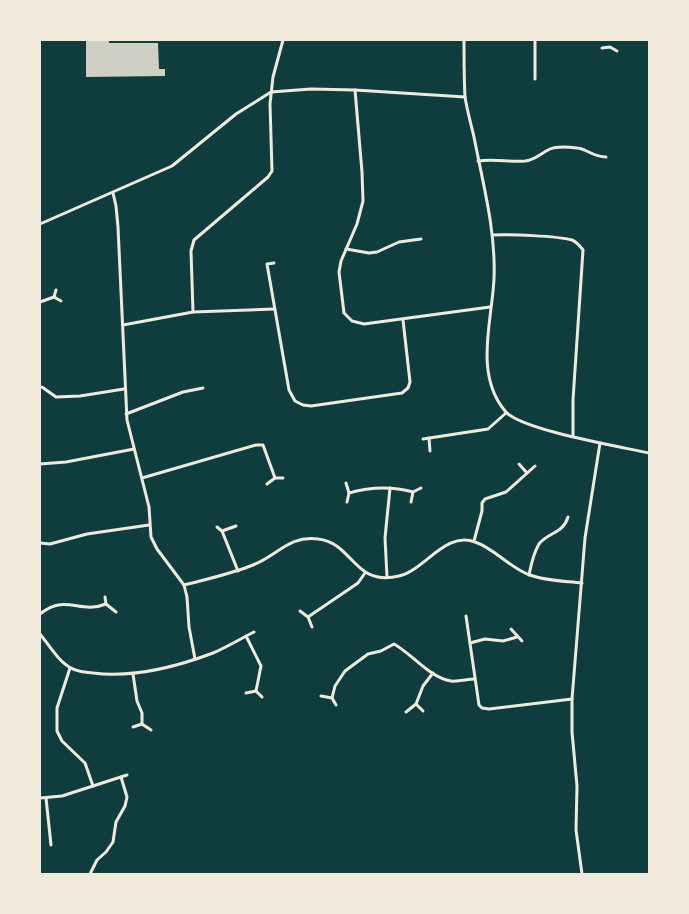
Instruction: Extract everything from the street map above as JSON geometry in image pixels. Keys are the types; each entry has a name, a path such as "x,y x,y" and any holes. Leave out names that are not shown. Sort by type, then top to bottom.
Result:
{"street":[{"path":"193,312 191,251 194,240 268,177 272,171 273,77 283,40"},
{"path":"464,40 466,97 493,235 494,280 487,348 490,377 494,392 506,413 527,423 600,443 649,453"},
{"path":"535,40 535,79"},
{"path":"610,47 612,40"},
{"path":"602,48 610,47 617,51"},
{"path":"40,224 172,166 236,114 272,92 311,89 355,90 466,97"},
{"path":"355,90 363,201 357,224 341,261 339,272 343,308 348,318 357,324 364,324 490,307"},
{"path":"478,162 533,160 555,147 580,148 597,157 606,157"},
{"path":"113,193 118,227 126,414 149,507 149,525 152,537 157,549 184,585 195,659"},
{"path":"493,235 572,240 580,245 583,250 572,436"},
{"path":"346,248 369,253 377,252 399,242 421,239"},
{"path":"274,263 267,264 289,390 295,401 306,406 402,392 408,388 410,382 403,320"},
{"path":"54,297 56,290"},
{"path":"40,302 54,297 61,301"},
{"path":"123,325 193,312 274,309"},
{"path":"42,387 56,397 80,396 124,389"},
{"path":"126,414 183,392 203,388"},
{"path":"423,439 488,429 506,413"},
{"path":"429,438 430,451"},
{"path":"582,874 576,830 577,786 572,732 572,699 585,538 600,443"},
{"path":"142,478 256,445 263,445 275,478"},
{"path":"40,464 66,462 134,449"},
{"path":"519,464 526,473"},
{"path":"474,541 482,512 482,503 485,499 506,492 535,466"},
{"path":"268,484 275,478 283,478"},
{"path":"346,483 349,493 347,502"},
{"path":"349,493 367,488 399,488 413,492 421,488"},
{"path":"386,577 384,538 390,488"},
{"path":"411,502 413,492"},
{"path":"529,575 533,556 540,543 566,525 568,517"},
{"path":"40,543 50,544 87,534 149,525"},
{"path":"222,531 236,526"},
{"path":"217,527 222,531 238,571"},
{"path":"184,585 238,571 256,564 289,543 305,538 319,539 338,546 365,573 371,576 396,577 407,574 441,548 457,540 474,541 529,575 582,583"},
{"path":"308,617 358,583 365,573"},
{"path":"105,596 106,604 116,612"},
{"path":"40,614 48,608 62,603 92,608 106,604"},
{"path":"300,611 308,617 312,627"},
{"path":"466,616 479,705 482,708 489,709 572,699"},
{"path":"511,629 522,642"},
{"path":"40,634 56,655 70,668 105,674 133,674 214,653 254,632"},
{"path":"246,636 261,666 256,691"},
{"path":"470,643 486,639 503,641 517,637"},
{"path":"336,705 332,698 335,686 345,671 368,654 381,651 394,644 407,651 432,673 451,681 475,679"},
{"path":"70,668 57,708 57,731 62,741 84,763 93,786"},
{"path":"406,712 416,704 423,686 432,673"},
{"path":"133,674 142,713 142,724"},
{"path":"246,693 256,691"},
{"path":"256,691 262,697"},
{"path":"321,696 332,698"},
{"path":"416,704 423,711"},
{"path":"133,727 142,724"},
{"path":"142,724 151,730"},
{"path":"40,798 62,796 127,775"},
{"path":"90,874 97,860 113,842 116,822 125,806 127,797 121,777"},
{"path":"46,798 51,845"}],"building":[{"path":"86,40 109,40 109,43 158,43 159,69 165,69 165,76 86,77"}]}
